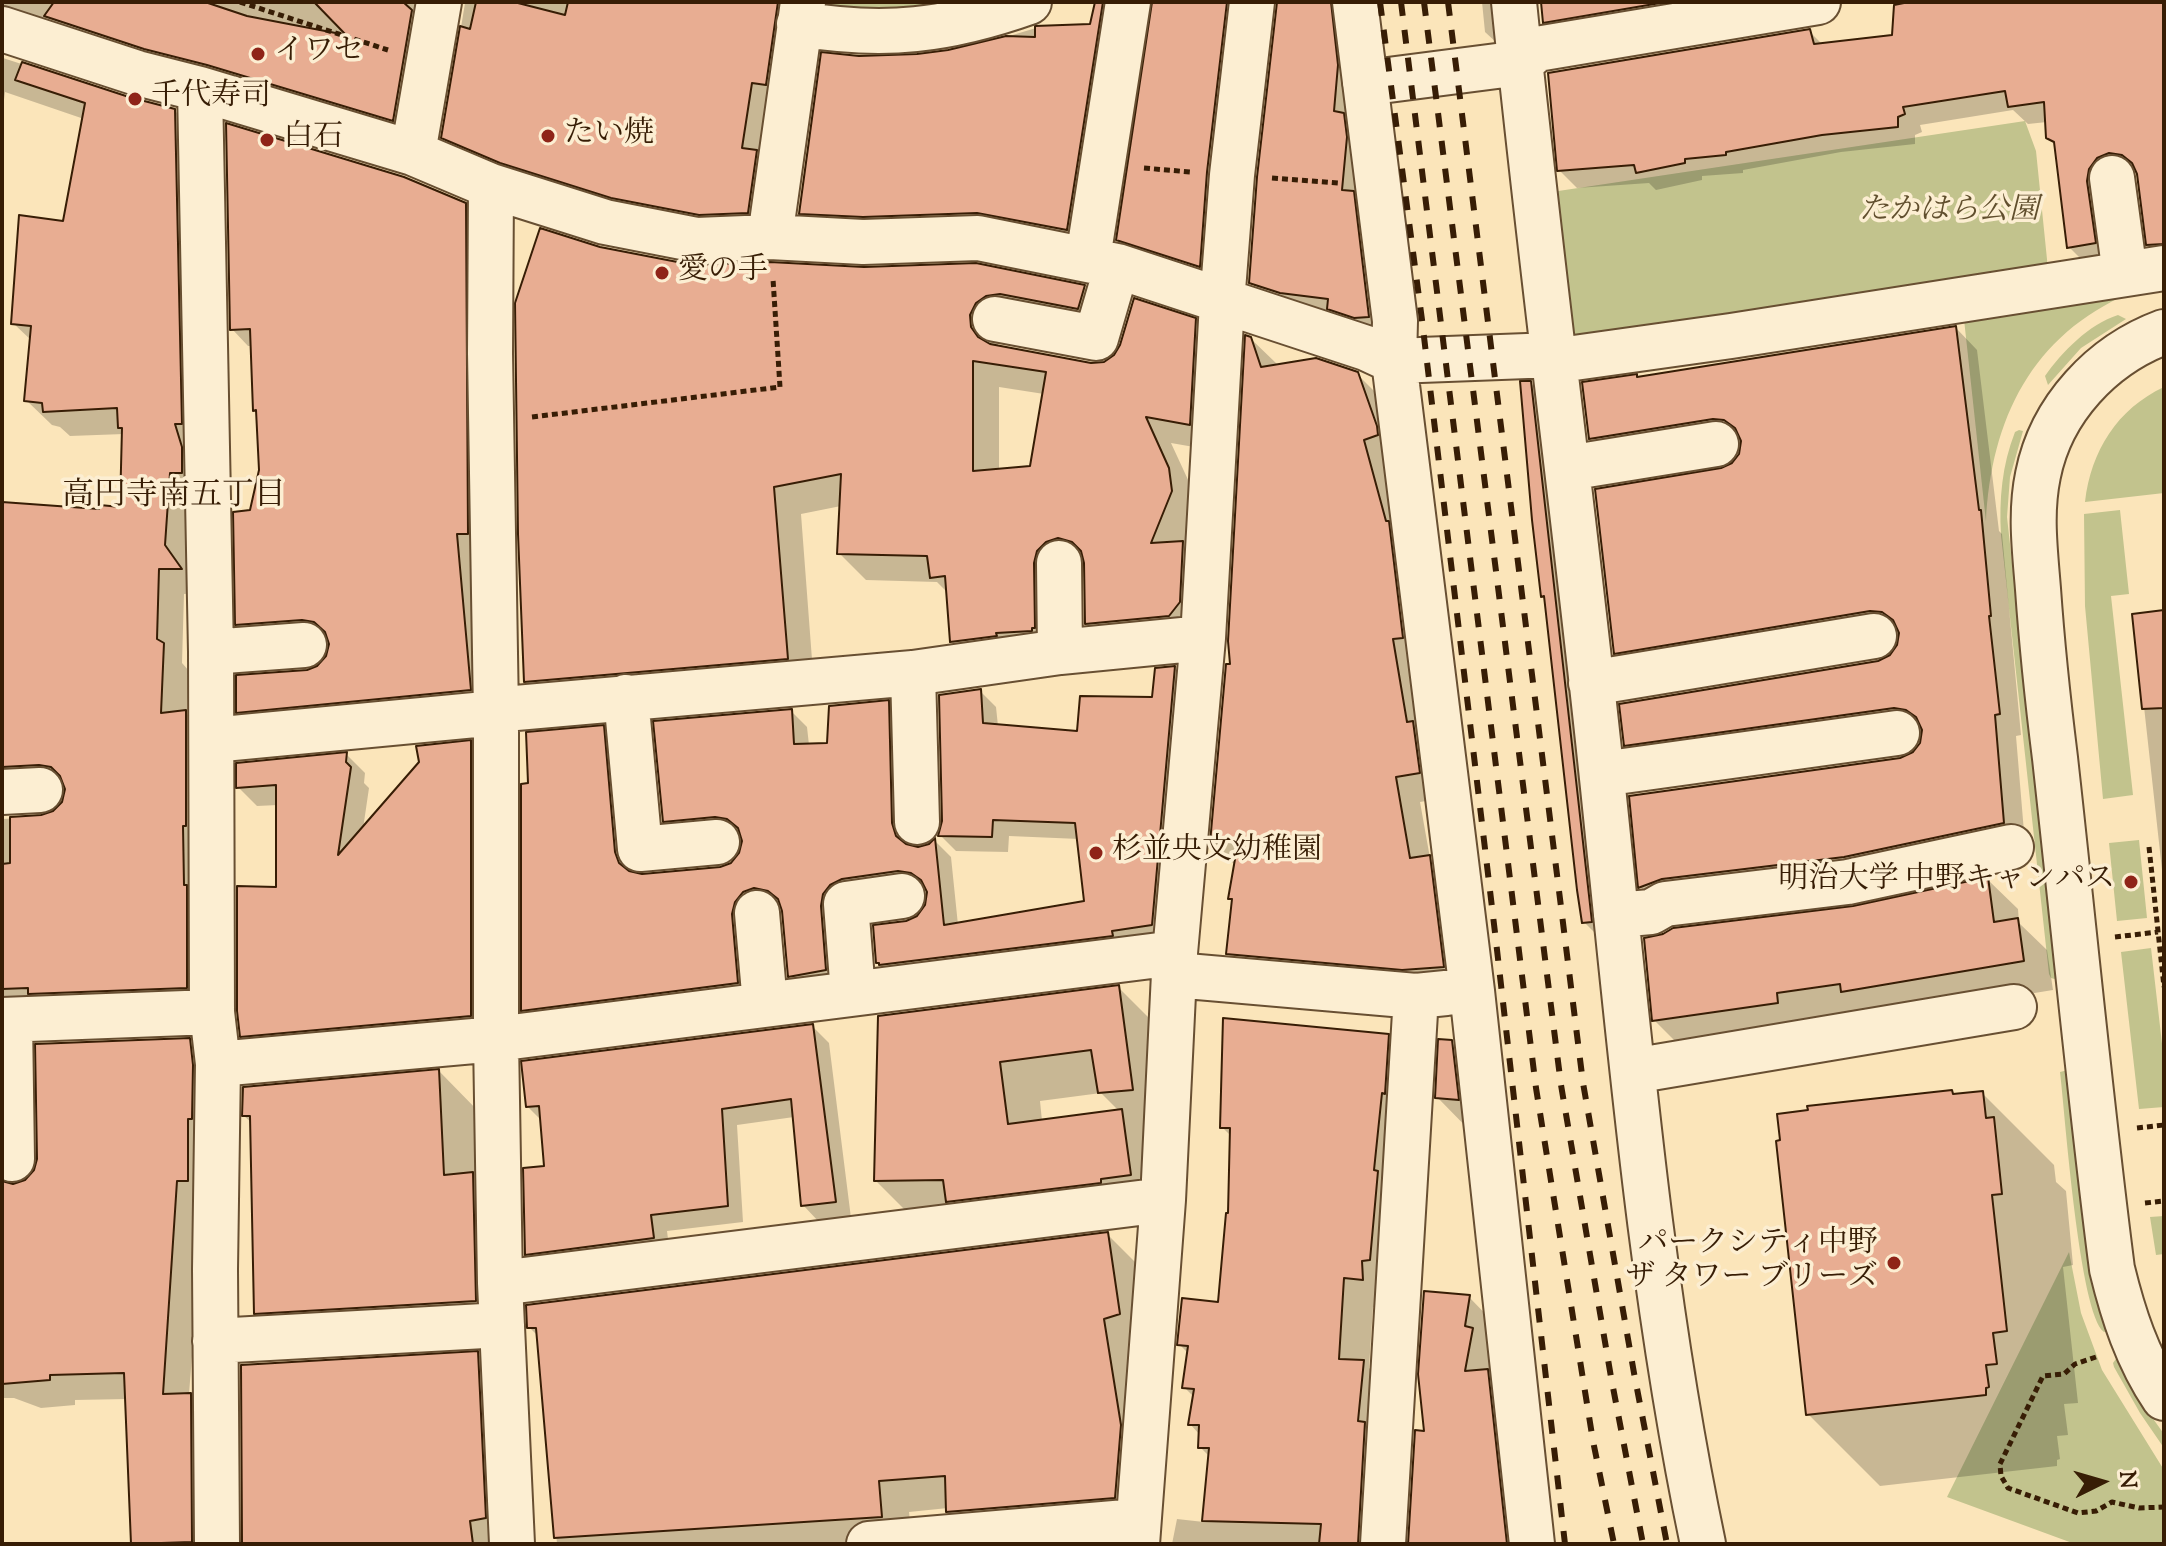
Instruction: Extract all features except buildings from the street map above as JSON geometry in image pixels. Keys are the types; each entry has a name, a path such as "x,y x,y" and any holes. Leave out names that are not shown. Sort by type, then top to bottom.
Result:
{"street":[{"path":"413,153 439,2"},
{"path":"770,237 801,13 840,31 907,31 978,20 1029,2"},
{"path":"995,319 1096,338 1102,262 1100,164 1128,2"},
{"path":"869,1544 1138,1533 1163,1200 1175,964 1203,638 1222,303 1232,175 1252,2"},
{"path":"1355,2 1395,321 1394,361 1472,991 1532,1544"},
{"path":"1514,2 1668,1358 1682,1447 1703,1544"},
{"path":"1365,83 1520,63 1537,49 1818,2"},
{"path":"3,39 200,89 413,153 491,186 605,222 697,240 770,237 863,242 978,238 1102,262 1366,348 1394,361 1554,355 1567,359 2144,271 2112,178"},
{"path":"200,89 211,652 212,1012 218,1064 215,1341 217,1544"},
{"path":"491,186 496,1039 501,1304 512,1544"},
{"path":"2164,332 2144,339 2121,353 2094,374 2069,403 2051,435 2038,473 2033,517 2041,638 2112,1269 2125,1320 2164,1398"},
{"path":"1568,468 1716,444"},
{"path":"1059,563 1060,652"},
{"path":"1591,683 1874,636"},
{"path":"212,740 496,713 516,708 626,697 913,673 1060,652 1203,638"},
{"path":"211,652 304,645"},
{"path":"913,673 917,822"},
{"path":"626,697 640,849 717,842"},
{"path":"1602,774 1897,733"},
{"path":"1616,915 1651,912 1665,904 1848,882 2011,847"},
{"path":"853,993 846,904 902,896"},
{"path":"757,913 765,1004"},
{"path":"218,1064 496,1039 853,993 1175,964 1416,996 1472,991"},
{"path":"1383,1544 1416,996"},
{"path":"1633,1071 2014,1007"},
{"path":"12,1159 6,1020 212,1012"},
{"path":"215,1341 501,1304 1163,1200"}],"path":[{"path":"240,2 429,64"},
{"path":"1100,164 1378,186"},
{"path":"491,423 780,387 770,237"},
{"path":"2149,847 2164,987"},
{"path":"2105,938 2158,932"},
{"path":"2126,1129 2164,1125"},
{"path":"2102,1354 2075,1364 2064,1374 2043,1376 2000,1464 2001,1476 2008,1488 2078,1513 2096,1511 2112,1502 2139,1508 2164,1507"}],"green space":[{"path":"822,2 928,2 926,11 829,16"},
{"name":"たかはら公園","path":"2025,121 2036,151 2049,279 1564,349 1545,193"},
{"path":"2130,293 2096,311 2067,332 2043,357 2023,385 2008,415 1997,449 1986,522 1963,310"},
{"path":"2118,315 2126,319 2081,348 2048,385 2045,376 2068,349 2097,325"},
{"path":"2164,387 2164,493 2085,502 2093,466 2109,434 2133,407"},
{"path":"2023,431 2010,477 2007,517 2058,980 2049,974 2001,535 2004,470 2015,432"},
{"path":"2120,510 2129,594 2111,596 2133,795 2103,799 2085,606 2084,514"},
{"path":"2139,840 2147,918 2117,921 2109,843"},
{"path":"2151,948 2164,1061 2164,1107 2139,1109 2121,952"},
{"path":"2068,1070 2108,1331 2104,1332 2095,1317 2087,1289 2074,1210 2060,1072"},
{"path":"2164,1216 2164,1254 2156,1255 2150,1217"},
{"path":"2069,1252 2081,1313 2102,1370 2164,1470 2164,1544 2075,1544 1947,1497"},
{"path":"2118,1356 2146,1409 2164,1434 2164,1448 2114,1367"}],"railway":[{"path":"1380,2 1422,320 1565,1544"},
{"path":"1401,2 1536,1088 1593,1441 1614,1544"},
{"path":"1424,2 1561,1085 1643,1544"},
{"path":"1448,2 1583,1083 1667,1544"}],"place":[{"name":"イワセ","path":"258,54"},
{"name":"千代寿司","path":"135,99"},
{"name":"たい焼","path":"548,136"},
{"name":"白石","path":"267,140"},
{"name":"愛の手","path":"662,273"},
{"name":"杉並央文幼稚園","path":"1096,853"},
{"name":"明治大学 中野キャンパス","path":"2131,882"},
{"name":"パークシティ中野 ザ タワー ブリーズ","path":"1894,1263"}],"district":[{"name":"高円寺南五丁目","path":"174,499"}]}
